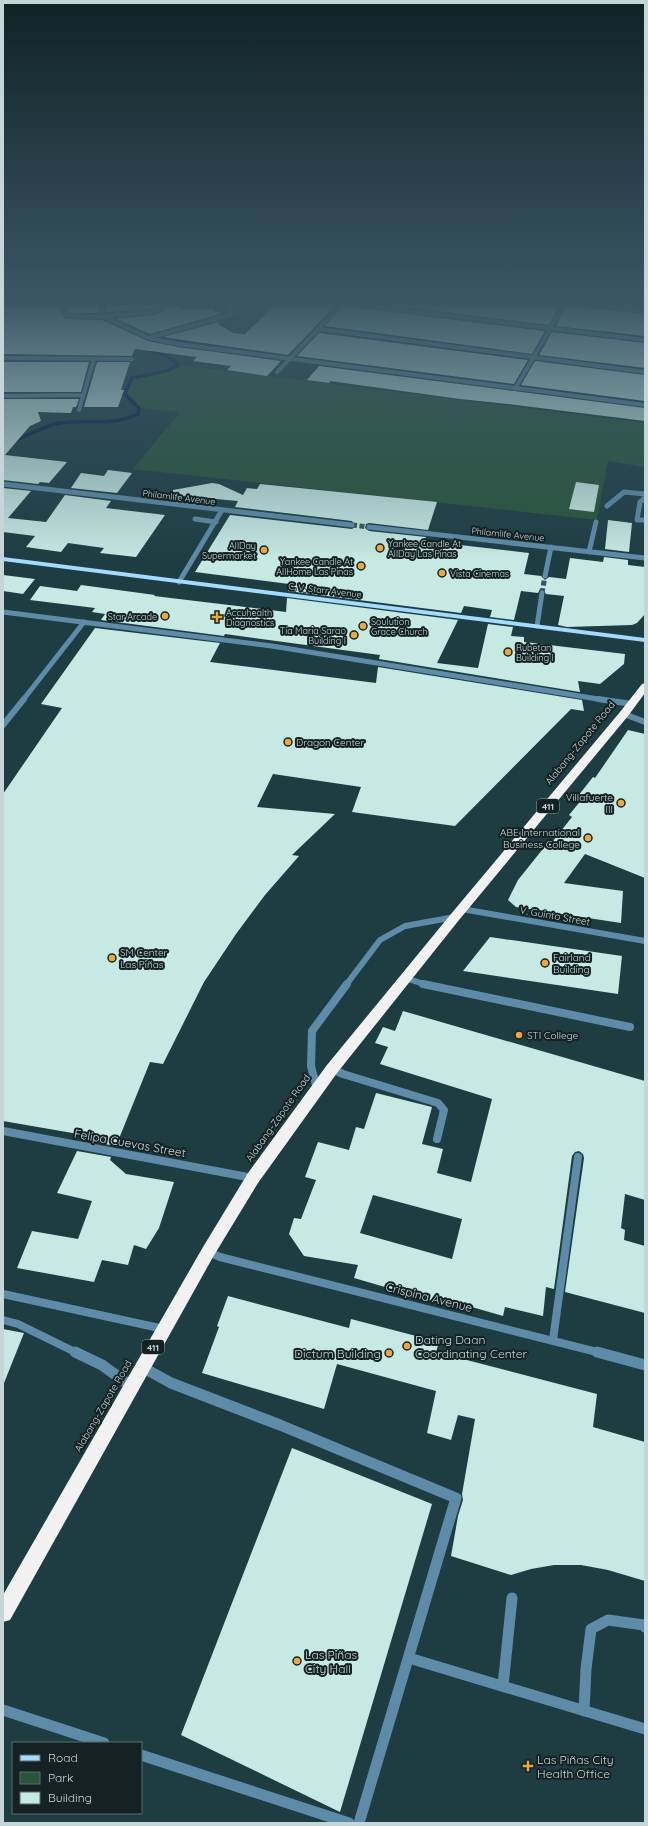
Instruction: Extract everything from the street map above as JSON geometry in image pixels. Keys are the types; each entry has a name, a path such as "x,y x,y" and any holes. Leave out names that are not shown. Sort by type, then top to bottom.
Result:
{"highway":[{"name":"Alabang-Zapote Road","path":"3,1612 208,1252 254,1178 332,1069 458,913 624,714 645,686"}],"main road":[{"name":"C. V. Starr Avenue","path":"3,559 645,640"}],"street":[{"path":"79,410 84,390"},
{"path":"525,390 645,405"},
{"path":"3,396 83,395"},
{"name":"Philamlife Avenue","path":"3,484 222,510 250,511 352,525"},
{"path":"638,493 645,488"},
{"path":"606,506 624,492 645,494"},
{"path":"645,498 640,502 637,520 645,520"},
{"path":"178,582 222,510"},
{"path":"195,519 216,522"},
{"path":"589,552 596,522"},
{"name":"Philamlife Avenue","path":"369,527 645,558"},
{"path":"545,576 552,547"},
{"path":"537,626 542,593"},
{"path":"3,612 272,646 632,704"},
{"path":"3,725 84,622"},
{"path":"624,714 645,722"},
{"name":"V. Guinto Street","path":"317,1090 311,1066 312,1031 380,940 405,926 458,913 645,941"},
{"path":"405,978 417,983 630,1027"},
{"path":"332,1069 343,1074 438,1103 444,1110 437,1139"},
{"name":"Felipa Cuevas Street","path":"3,1131 254,1178"},
{"path":"553,1340 578,1157"},
{"name":"Crispina Avenue","path":"208,1252 220,1257 553,1340 645,1365"},
{"path":"3,1294 164,1329"},
{"path":"3,1320 18,1324 102,1365 131,1386"},
{"path":"142,1367 172,1383 280,1424 456,1498 359,1823"},
{"path":"503,1686 512,1598"},
{"path":"584,1711 586,1669 591,1629 608,1620 645,1626"},
{"path":"408,1658 645,1729"},
{"path":"3,1710 101,1742"},
{"path":"142,1755 349,1823"}],"green space":[{"path":"127,390 382,390 645,423 645,467 608,461 597,520 133,469 180,412 139,408 125,394"}],"building":[{"path":"3,390 81,390 81,392 3,392"},
{"path":"89,390 124,390 118,407 84,407"},
{"path":"397,390 507,390 645,408 645,421 508,404"},
{"path":"561,390 645,390 645,401"},
{"path":"3,399 79,399 76,407 73,407 71,413 38,412 41,421 30,426 5,455 67,462 49,483 40,482 38,484 3,480"},
{"path":"108,470 132,473 117,493 71,488 81,473 104,476"},
{"path":"576,482 599,485 594,512 569,509"},
{"path":"212,483 219,484 243,495 247,488 257,489 260,484 437,502 428,530 369,523 366,524 365,528 369,531 426,537 425,541 529,553 524,574 541,576 545,580 549,577 566,579 570,558 603,562 604,557 628,560 628,565 645,567 645,614 637,623 632,625 567,627 558,625 564,596 546,594 543,589 540,589 538,593 521,591 514,620 490,617 492,610 464,606 461,613 288,591 289,584 195,572 230,515 352,529 356,526 352,521 235,507 238,501 173,495 173,490"},
{"path":"3,488 31,491 8,518 46,522 65,495 111,501 106,508 165,515 136,557 100,553 104,548 68,543 61,552 26,547 35,536 3,532"},
{"path":"608,520 632,523 629,552 605,549"},
{"path":"3,575 35,579 23,594 3,591"},
{"path":"81,585 155,595 154,596 286,612 287,598 458,620 437,663 478,668 488,624 513,627 511,636 524,637 524,642 625,654 624,664 600,684 578,681 580,692 379,659 380,655 225,634 224,636 101,620 105,614 92,612 95,608 30,600 40,586 77,591"},
{"path":"95,628 220,643 210,662 376,683 378,667 582,700 584,711 571,709 455,826 352,812 361,787 273,774 257,807 335,814 292,855 299,856 265,895 236,934 204,982 163,1064 150,1062 116,1146 82,1140 84,1135 3,1121 3,794 62,708 41,704"},
{"path":"628,730 645,734 645,878 585,854 564,883 623,891 621,923 516,907 508,900 518,880 550,840 553,841 572,817 569,815 583,798 578,796 593,777 595,778"},
{"name":"Fairland Building","path":"490,937 622,956 618,994 463,971"},
{"path":"403,1011 645,1081 645,1200 625,1194 621,1228 625,1230 624,1240 645,1246 645,1313 565,1292 584,1158 583,1154 579,1151 575,1152 572,1156 554,1289 546,1287 543,1316 505,1307 503,1316 441,1298 440,1303 354,1278 358,1265 304,1256 289,1234 294,1218 301,1219 316,1180 305,1177 318,1142 349,1150 356,1127 364,1129 376,1093 432,1107 422,1144 443,1149 437,1173 471,1182 492,1099 380,1064 388,1047 375,1043 383,1027 395,1031","holes":["373,1195 462,1219 452,1259 360,1233"]},
{"path":"77,1151 111,1157 110,1160 126,1174 174,1182 159,1228 146,1249 134,1245 128,1265 102,1260 94,1282 17,1268 32,1231 78,1239 92,1201 57,1193"},
{"path":"228,1296 349,1328 351,1319 439,1342 436,1352 597,1394 593,1427 645,1442 645,1581 608,1570 581,1565 554,1565 531,1569 511,1575 451,1556 458,1516 463,1500 462,1494 475,1419 458,1415 451,1440 427,1433 436,1391 337,1364 324,1409 202,1373 219,1327 217,1326"},
{"path":"3,1329 24,1333 4,1383 3,1383"},
{"name":"Las Piñas City Hall","path":"292,1448 432,1504 340,1812 181,1735"}],"waterway":[{"path":"3,446 54,424 70,422 109,422 138,414 139,408 125,394 127,390"}],"tunnel":[{"path":"352,525 369,527"},
{"path":"542,593 545,576"}],"place":[{"name":"Yankee Candle At AllDay Las Pinas","path":"380,548"},
{"name":"AllDay Supermarket","path":"264,550"},
{"name":"Yankee Candle At AllHome Las Pinas","path":"361,566"},
{"name":"Vista Cinemas","path":"442,573"},
{"name":"Star Arcade","path":"165,616"},
{"name":"Accuhealth Diagnostics","path":"217,617"},
{"name":"Soulution Grace Church","path":"363,626"},
{"name":"Tia Maria Sarao Building I","path":"354,635"},
{"name":"Rubetan Building I","path":"508,652"},
{"name":"Dragon Center","path":"288,742"},
{"name":"Villafuerte III","path":"621,803"},
{"name":"ABE International Business College","path":"588,838"},
{"name":"SM Center Las Piñas","path":"112,958"},
{"name":"Fairland Building","path":"545,963"},
{"name":"STI College","path":"519,1035"},
{"name":"Dating Daan Coordinating Center","path":"407,1346"},
{"name":"Dictum Building","path":"389,1353"},
{"name":"Las Piñas City Hall","path":"297,1661"},
{"name":"Las Piñas City Health Office","path":"528,1766"}]}
